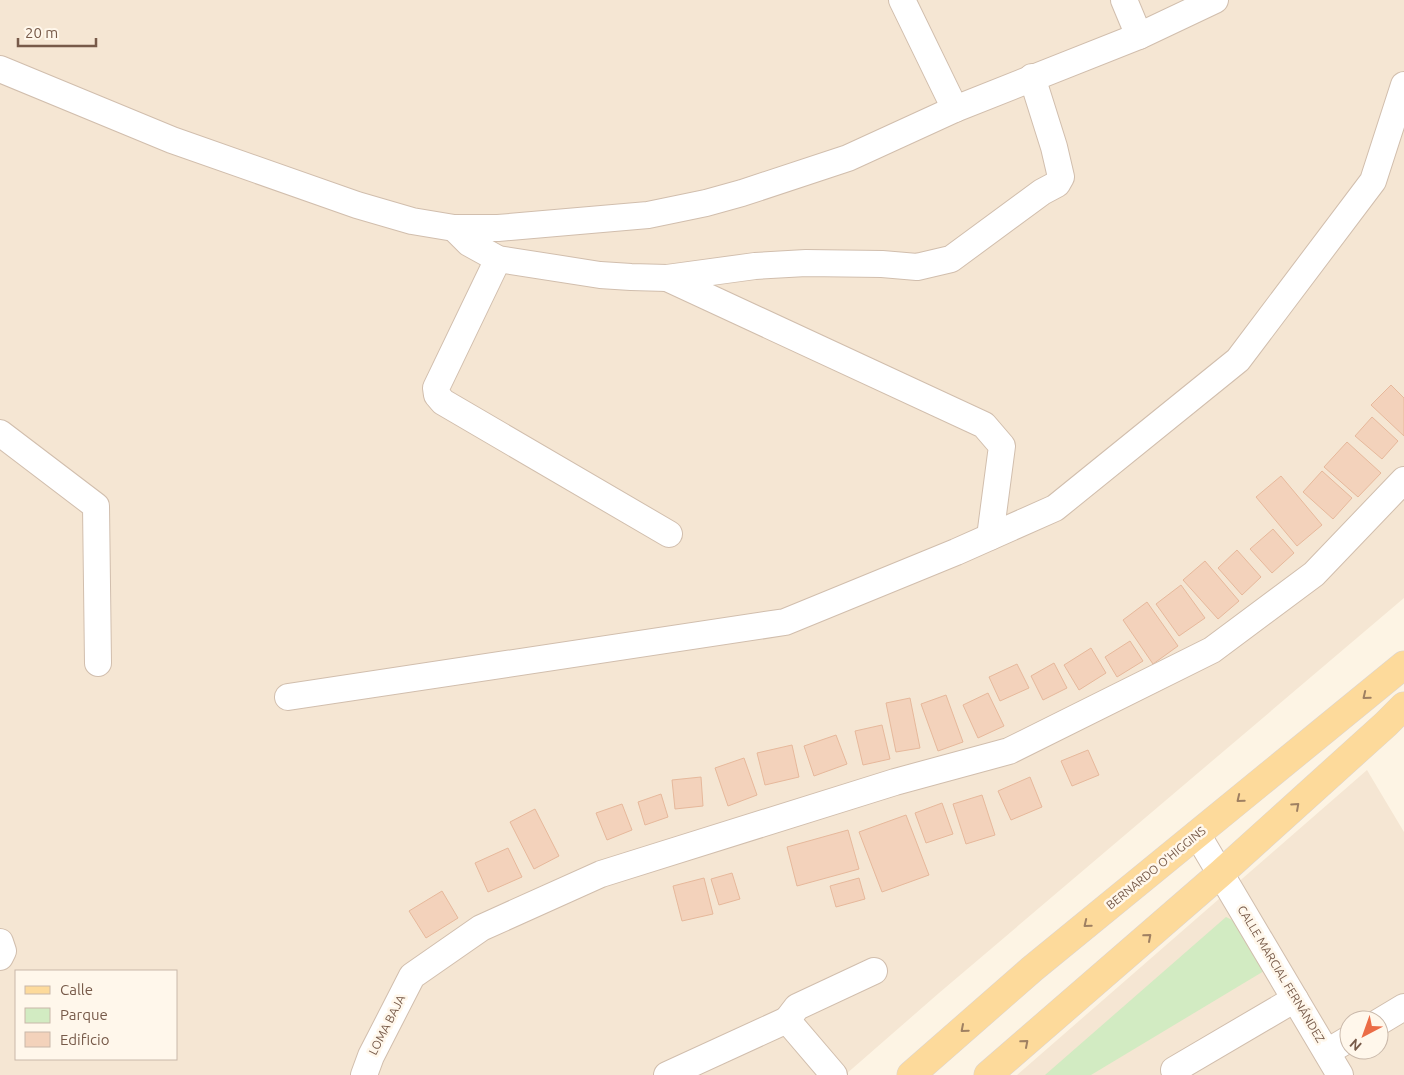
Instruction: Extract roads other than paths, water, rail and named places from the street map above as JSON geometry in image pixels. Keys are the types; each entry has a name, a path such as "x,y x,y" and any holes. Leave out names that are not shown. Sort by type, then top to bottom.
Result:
{"main road":[{"name":"BERNARDO O'HIGGINS","path":"911,1075 1032,969 1404,665"},
{"path":"988,1075 1221,873 1404,706"}],"street":[{"path":"902,0 954,109"},
{"path":"1124,0 1139,36"},
{"path":"0,69 172,140 302,187 412,221 454,228 498,228 638,216 706,203 848,158 954,109 1139,36 1215,0"},
{"path":"454,228 469,242 498,259 600,275 667,278 764,266 806,263 882,264 917,267 951,259 1042,192 1057,184 1060,177 1054,147 1032,77"},
{"path":"288,697 785,622 1055,508 1238,360 1374,180 1404,85"},
{"path":"498,259 436,388 437,395 443,402 670,534"},
{"path":"667,278 984,425 1002,446 990,537"},
{"path":"0,433 96,506 98,663"},
{"name":"LOMA BAJA","path":"364,1075 371,1056 412,976 481,928 601,874 895,782 1009,750 1212,650 1314,574 1404,480"},
{"name":"CALLE MARCIAL FERNÁNDEZ","path":"1197,834 1340,1075"},
{"path":"0,942 3,951 0,957"},
{"path":"667,1075 787,1020 797,1007 874,971"},
{"path":"1174,1070 1295,999"},
{"path":"1389,1016 1404,1007"},
{"path":"787,1020 834,1075"},
{"path":"1327,1052 1339,1045"}]}
